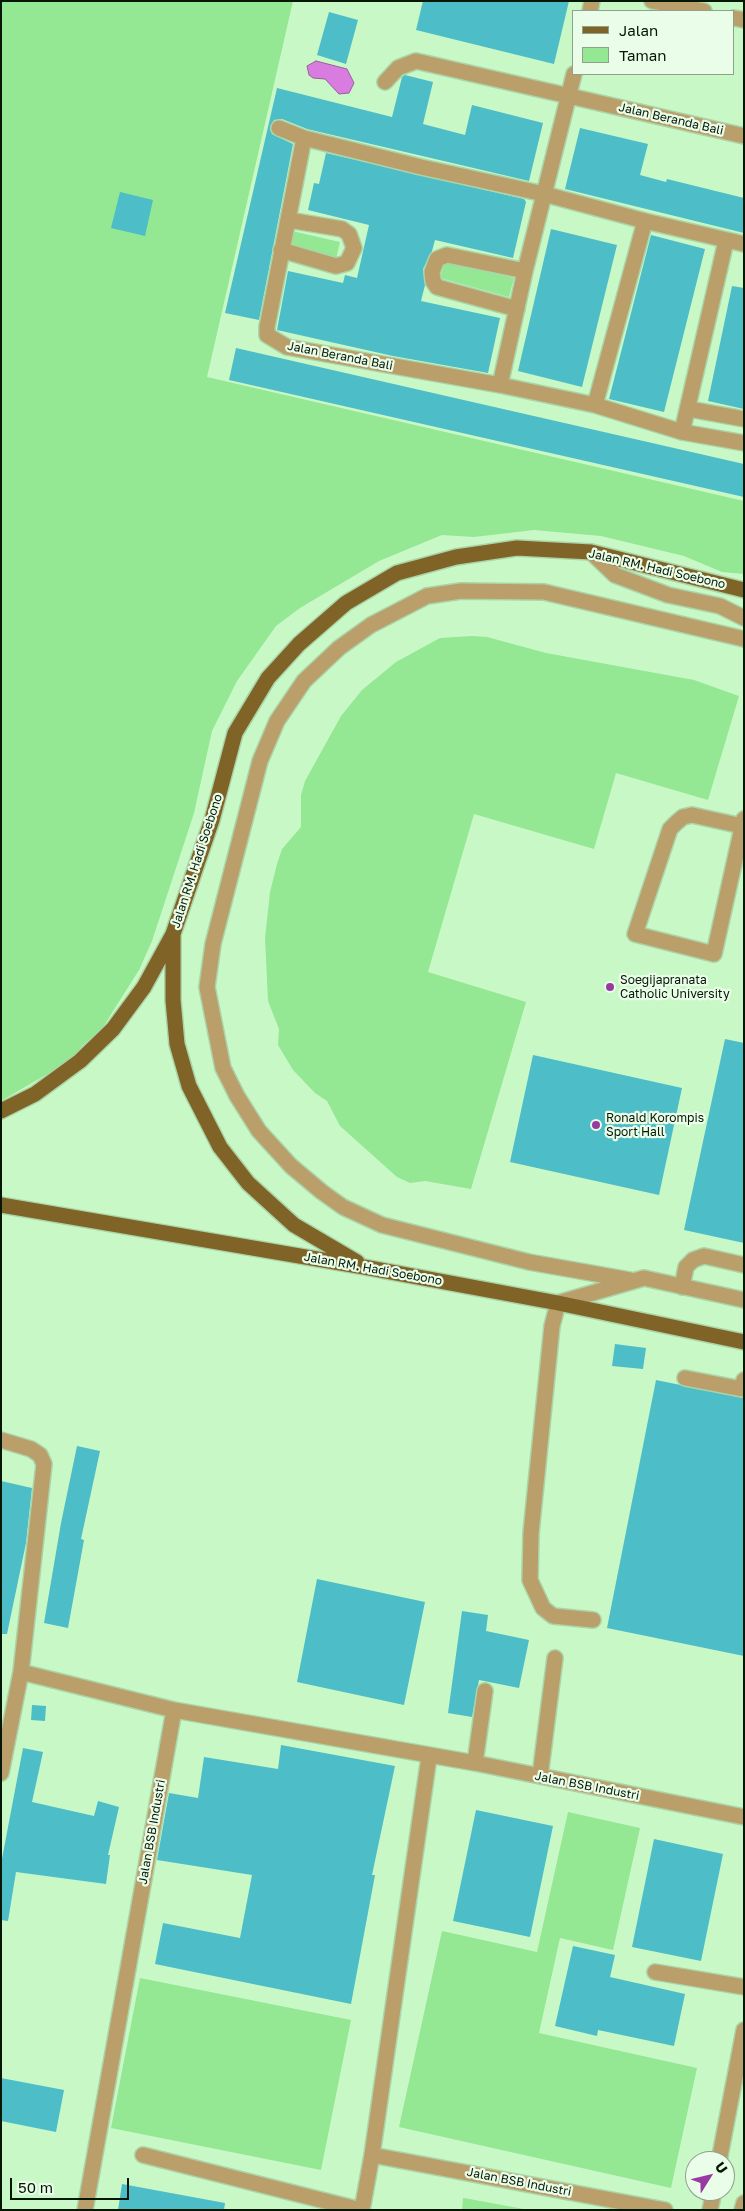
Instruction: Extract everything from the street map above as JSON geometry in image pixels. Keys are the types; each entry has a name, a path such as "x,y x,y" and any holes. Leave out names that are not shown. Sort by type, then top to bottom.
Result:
{"main road":[{"name":"Jalan RM. Hadi Soebono","path":"1,1111 35,1094 80,1061 112,1029 144,987 173,934 212,820 235,732 268,678 299,644 346,603 397,573 456,557 517,548 591,552 744,590"},
{"path":"173,934 173,1000 177,1044 190,1086 220,1147 248,1183 294,1225 364,1267"},
{"name":"Jalan RM. Hadi Soebono","path":"1,1206 364,1267 558,1303 744,1342"}],"street":[{"path":"652,1 685,4 701,10"},
{"name":"Jalan Beranda Bali","path":"385,82 398,68 416,61 744,136"},
{"path":"500,385 525,271 574,75"},
{"path":"279,128 304,138 421,167 544,194 645,221 744,244"},
{"name":"Jalan Beranda Bali","path":"304,138 289,220 281,250 267,335 286,347 500,385 595,406 682,432"},
{"path":"281,250 336,266 347,263 354,248 349,234 342,230 289,220"},
{"path":"595,406 645,221"},
{"path":"726,241 689,409 682,432 744,443"},
{"path":"517,309 437,287 433,282 432,272 437,259 447,255 525,271"},
{"path":"689,409 744,419"},
{"path":"591,552 616,575 668,594 720,606 744,618"},
{"path":"744,639 544,592 461,591 427,596 371,625 339,648 304,681 277,721 260,761 212,944 207,987 223,1068 237,1096 259,1131 291,1166 343,1207 382,1225 529,1262 630,1280 644,1278 744,1300"},
{"path":"692,814 743,822 714,954 635,934 670,830 676,823 683,817 692,814"},
{"path":"682,1287 686,1267 693,1260 704,1256 744,1265"},
{"path":"593,1620 553,1616 543,1608 530,1580 535,1494 552,1326 558,1303 614,1288 630,1280"},
{"path":"685,1378 743,1386"},
{"path":"1,1440 31,1449 40,1455 44,1464 21,1672 1,1773"},
{"path":"540,1776 556,1658"},
{"path":"21,1672 174,1710"},
{"path":"475,1763 485,1691"},
{"name":"Jalan BSB Industri","path":"85,2210 174,1710 429,1757 475,1763 744,1817"},
{"path":"143,2156 361,2210 372,2155 429,1757"},
{"path":"655,1972 744,1987"},
{"path":"721,2151 744,2030"},
{"name":"Jalan BSB Industri","path":"372,2155 665,2210"},
{"path":"742,2210 744,2202"}],"green space":[{"path":"1,1 293,1 207,377 744,501 744,574 722,572 684,556 601,536 534,530 474,537 442,535 379,561 300,608 276,626 237,681 212,731 194,813 152,941 139,970 103,1027 82,1046 73,1059 1,1101"},
{"path":"292,231 340,242 336,259 289,248"},
{"path":"445,262 514,278 509,297 440,278"},
{"path":"487,637 546,653 694,680 739,696 708,800 616,773 594,849 474,814 428,972 526,1002 471,1189 425,1181 410,1183 397,1177 340,1126 327,1101 315,1093 293,1070 278,1045 279,1029 268,1001 265,938 270,892 277,864 282,849 301,827 301,795 305,781 341,716 362,690 396,662 440,638"},
{"path":"568,1812 640,1828 613,1950 560,1938 539,2033 697,2068 671,2188 399,2127 442,1931 537,1952"},
{"path":"140,1978 351,2020 321,2170 111,2128"},
{"path":"464,2198 529,2210 462,2210"}],"shaded area":[{"path":"316,61 347,69 354,83 349,93 339,94 325,79 313,78 309,75 307,66"}],"building":[{"path":"423,1 569,1 554,64 416,30"},
{"path":"329,12 358,20 346,64 317,55"},
{"path":"405,75 433,82 423,124 465,135 472,105 543,123 529,181 307,129 282,119 274,120 270,129 272,134 293,144 259,320 225,313 277,88 392,117 402,77"},
{"path":"580,128 648,144 640,175 666,182 667,179 744,198 744,233 565,189"},
{"path":"326,153 524,199 526,202 513,258 435,240 423,269 425,285 421,301 500,318 488,373 393,356 277,330 288,271 343,283 345,275 357,278 369,225 308,210 314,183 319,184"},
{"path":"120,192 153,200 145,236 111,228"},
{"path":"551,229 617,245 582,387 518,371"},
{"path":"651,235 705,249 664,412 609,399"},
{"path":"732,286 744,288 744,409 708,401"},
{"path":"236,348 744,464 744,497 229,380"},
{"path":"725,1039 744,1043 744,1243 684,1230"},
{"name":"Ronald Korompis Sport Hall","path":"533,1055 682,1088 659,1195 510,1162"},
{"path":"615,1344 646,1348 643,1369 612,1366"},
{"path":"656,1380 744,1398 744,1656 607,1628"},
{"path":"77,1446 100,1451 81,1539 84,1540 68,1628 44,1623 61,1523"},
{"path":"1,1481 32,1488 26,1543 7,1634 1,1634"},
{"path":"317,1579 425,1602 404,1705 297,1682"},
{"path":"462,1611 488,1615 486,1631 529,1640 519,1688 479,1680 472,1717 448,1713"},
{"path":"32,1705 46,1706 45,1721 31,1720"},
{"path":"281,1745 395,1766 372,1875 375,1875 351,2004 155,1964 163,1923 240,1938 252,1875 157,1860 169,1793 198,1798 204,1757 278,1769"},
{"path":"23,1748 43,1752 32,1802 94,1816 98,1801 119,1807 108,1855 110,1855 106,1884 16,1872 8,1921 1,1920 1,1864"},
{"path":"476,1810 553,1826 530,1937 453,1921"},
{"path":"654,1839 723,1854 701,1961 632,1947"},
{"path":"573,1946 615,1955 610,1977 685,1994 674,2046 598,2030 597,2036 555,2026"},
{"path":"1,2078 64,2090 56,2132 1,2121"},
{"path":"122,2184 225,2203 224,2210 118,2210"}],"place":[{"name":"Soegijapranata Catholic University","path":"610,987"},
{"name":"Ronald Korompis Sport Hall","path":"596,1125"}]}
